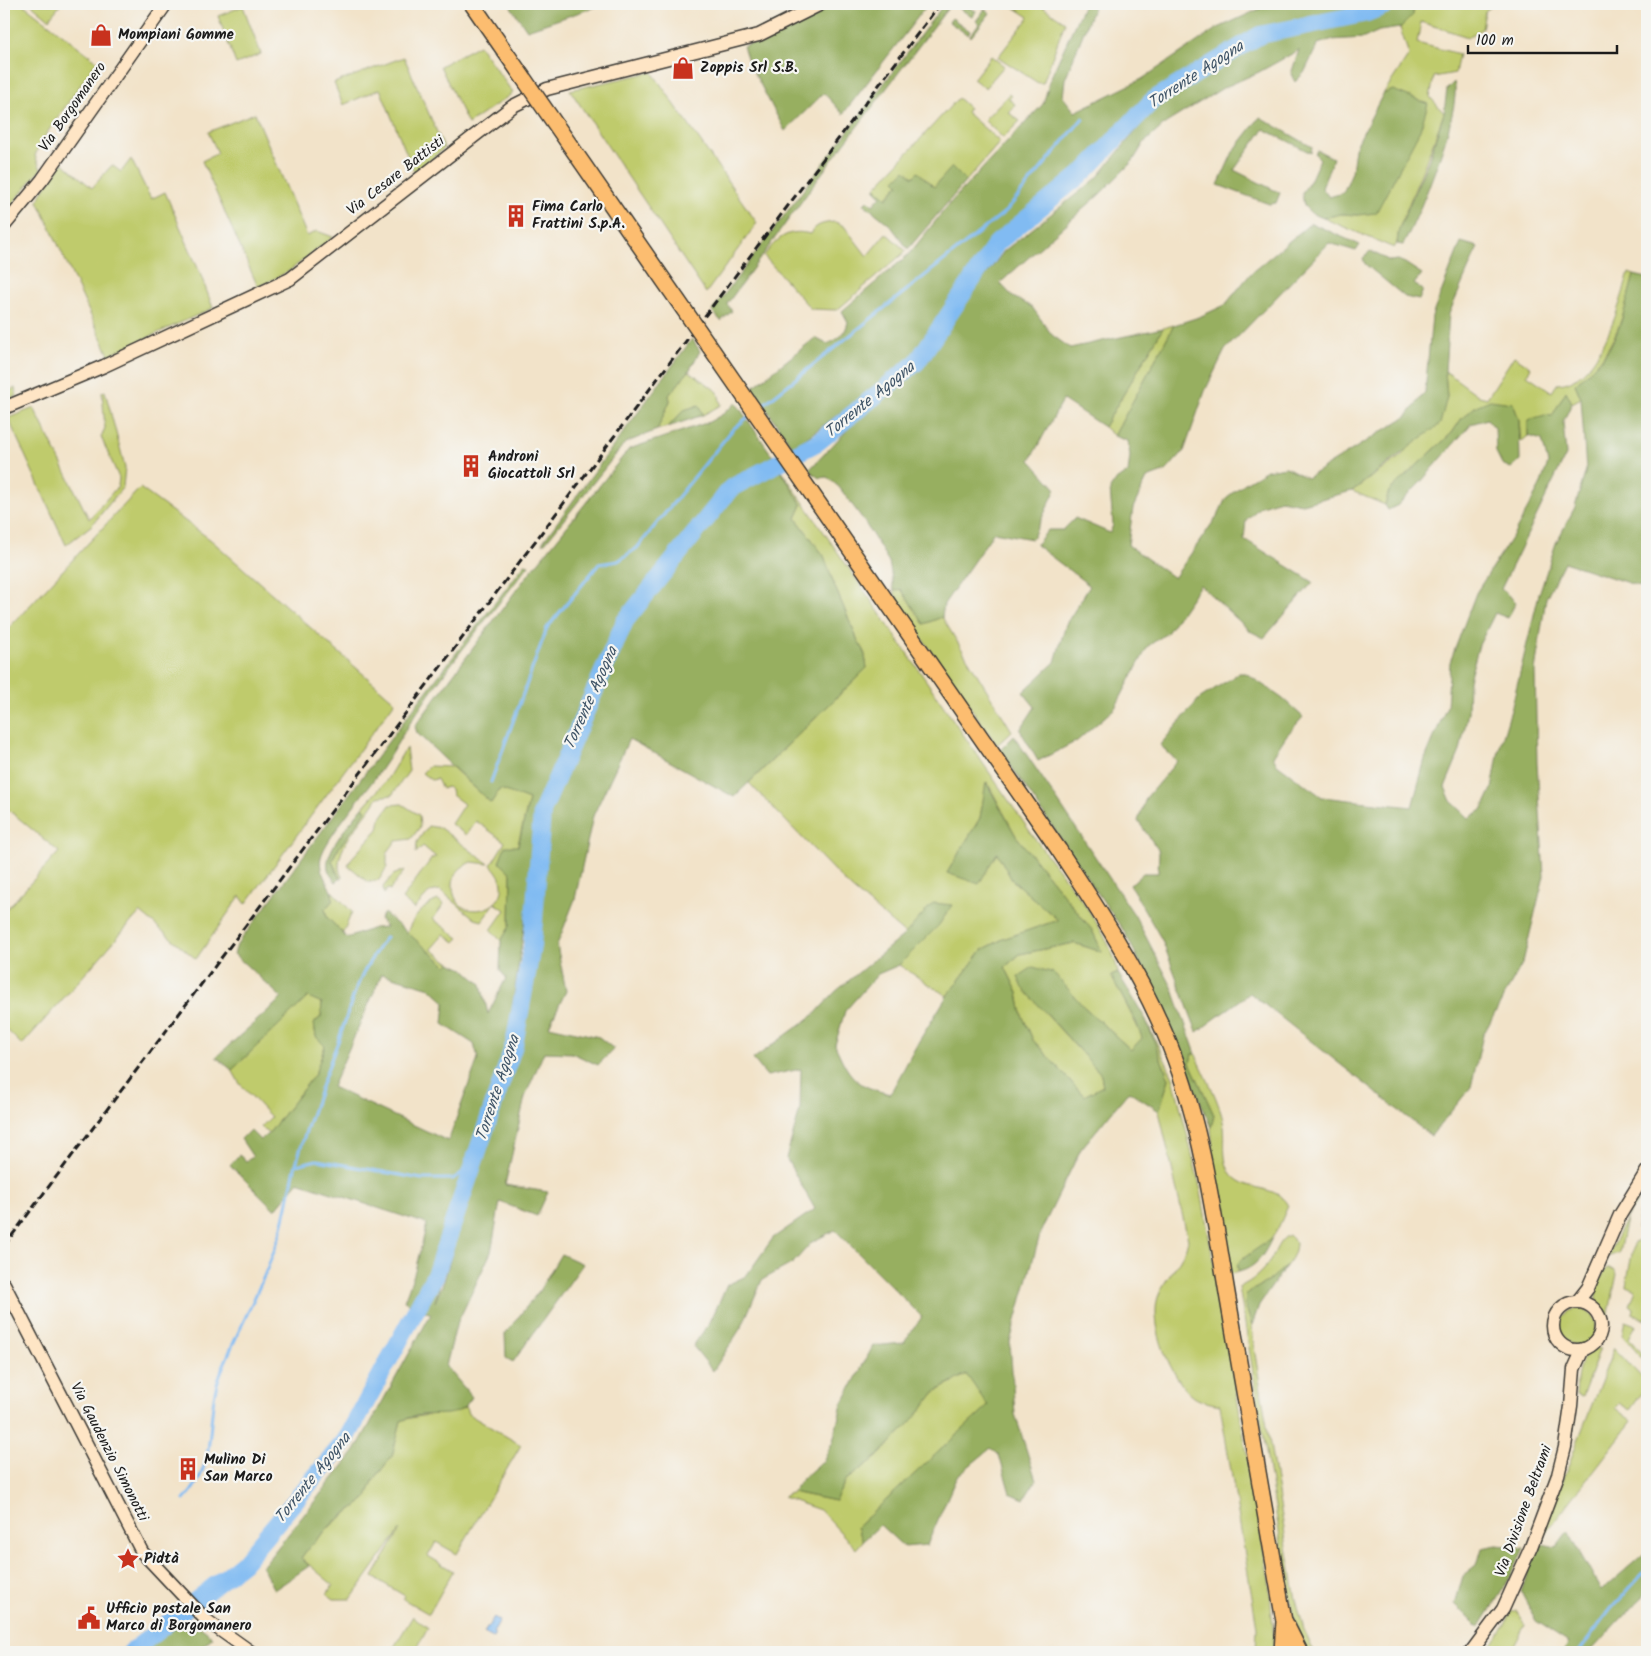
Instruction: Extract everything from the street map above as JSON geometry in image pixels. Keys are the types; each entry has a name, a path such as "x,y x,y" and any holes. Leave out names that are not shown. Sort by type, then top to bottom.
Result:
{"main road":[{"path":"472,4 1058,850 1102,916 1142,986 1166,1035 1184,1088 1213,1208 1284,1621 1282,1652"},
{"path":"1284,1621 1300,1652"}],"street":[{"name":"Via Borgomanero","path":"4,226 42,180 166,4"},
{"name":"Via Cesare Battisti","path":"4,408 104,366 290,279 513,106 547,89 760,35 820,4"},
{"path":"1577,1302 1588,1288 1620,1215 1647,1171"},
{"path":"1595,1310 1587,1304 1577,1302 1564,1306 1555,1317 1554,1334 1565,1346 1573,1350 1583,1349 1594,1343 1600,1333 1600,1322 1595,1310 1592,1293 1600,1264"},
{"name":"Via Gaudenzio Simonotti","path":"4,1284 142,1552 206,1620 251,1652"},
{"name":"Via Divisione Beltrami","path":"1565,1346 1574,1369"},
{"name":"Via Divisione Beltrami","path":"1471,1652 1503,1608 1516,1583 1558,1475 1571,1406 1574,1369 1583,1349"}],"green space":[{"path":"4,4 23,4 97,61 40,143 35,156 41,169 4,214"},
{"path":"31,4 61,4 49,19"},
{"path":"509,4 604,4 527,30"},
{"path":"833,4 928,4 843,114 824,93 785,131 748,61 743,46 762,39"},
{"path":"944,4 951,4 828,165 727,304 732,311 721,321 712,311"},
{"path":"962,4 976,11 972,17 959,8"},
{"path":"1009,4 1045,4 1043,7 1065,22 1043,83 1038,83 998,57 1029,17"},
{"path":"1084,4 1095,4 1065,79 1063,97 1075,112 1142,79 1216,29 1270,4 1385,4 1366,11 1259,34 1152,99 1093,172 997,242 906,364 793,448 752,388 815,338 827,344 841,336 848,322 842,311 909,254 950,203 1043,104 1051,77"},
{"path":"1404,4 1420,4 1413,8 1413,15 1400,28 1379,31 1364,38 1330,40 1318,44 1304,73 1295,82 1291,74 1299,50 1259,72 1223,88 1166,123 1144,143 1133,161 1100,194 1000,283 1013,297 1032,307 1052,335 1070,348 1163,328 1104,427 1063,400 1030,460 1056,489 1032,539 994,532 944,604 942,617 924,624 901,589 894,591 889,562 862,518 839,487 827,477 819,478 809,470 851,426 929,360 940,336 1004,251 1097,178 1156,106 1227,59 1264,40 1369,19"},
{"path":"1420,4 1495,4 1485,11 1482,29 1468,37 1421,22 1417,43 1459,54 1455,73 1434,77 1430,97 1444,113 1400,226 1397,243 1394,248 1323,218 1341,214 1358,215 1393,91 1383,94 1409,55 1400,28 1413,15 1413,8"},
{"path":"243,6 261,54 236,64 218,16"},
{"path":"985,9 990,13 971,37 970,35 979,24 976,21"},
{"path":"952,18 970,31 968,35 949,22"},
{"path":"479,45 513,93 468,124 440,66"},
{"path":"991,56 1004,66 985,88 973,79"},
{"path":"404,57 444,148 415,174 380,89 343,105 334,83"},
{"path":"652,72 757,223 706,293 570,90"},
{"path":"1454,82 1455,96 1452,115 1438,164 1403,245 1397,244 1399,229 1429,159 1444,113 1447,89"},
{"path":"1393,90 1428,104 1420,130 1376,213 1341,214 1323,218 1311,213 1304,206 1302,193 1320,159 1315,154 1317,150 1333,158 1322,188 1329,197 1343,193 1352,172 1355,148 1383,94"},
{"path":"1009,94 1011,96 1009,99 1015,104 1009,113 1020,121 1003,138 984,120"},
{"path":"958,98 969,108 966,112 1000,142 966,181 952,168 934,187 918,172 913,178 899,184 886,198 875,188"},
{"path":"255,113 307,236 317,231 333,237 289,271 258,287 202,161 218,153 208,132"},
{"path":"1260,117 1312,147 1311,153 1264,129 1234,170 1280,193 1276,203 1269,204 1218,185 1233,152"},
{"path":"131,159 151,199 165,192 213,308 109,355 38,201 47,184 63,163 92,188 112,165 121,172"},
{"path":"952,167 966,181 908,249 890,225 864,204 868,200 873,205 881,196 875,188 887,198 899,184 895,180 905,170 913,177 918,172 934,187"},
{"path":"835,222 844,226 867,256 886,233 906,251 837,310 811,309 764,256 783,236 795,233 810,234 821,225"},
{"path":"1311,223 1360,245 1356,251 1329,243 1225,350 1205,391 1184,451 1166,471 1147,478 1133,508 1128,545 1174,578 1218,515 1226,498 1245,483 1267,470 1286,467 1307,478 1407,416 1425,392 1432,316 1461,242 1478,247 1449,314 1445,371 1447,397 1440,424 1352,491 1302,504 1281,500 1261,506 1246,520 1244,539 1313,582 1264,638 1250,631 1200,585 1167,633 1148,646 1115,708 1077,741 1038,761 1020,730 1035,707 1023,692 1055,662 1066,624 1090,586 1036,545 1048,530 1063,530 1075,518 1110,533 1113,525 1110,489 1117,479 1128,473 1130,456 1128,441 1114,436 1174,325 1199,317 1225,305 1252,272"},
{"path":"1370,251 1390,261 1398,260 1405,263 1422,274 1414,284 1423,290 1419,300 1405,297 1365,264 1363,258"},
{"path":"1629,273 1634,275 1626,307 1614,337 1600,360 1575,384 1581,398 1572,403 1566,392 1552,416 1528,420 1528,436 1521,442 1519,420 1513,403 1462,418 1452,433 1389,491 1385,505 1352,491 1401,456 1447,397 1445,371 1479,396 1487,398 1514,356 1531,367 1527,375 1552,392 1557,384 1572,380 1585,371 1596,357 1605,340"},
{"path":"1634,275 1647,278 1647,589 1564,562 1546,598 1535,670 1537,763 1544,876 1523,962 1483,1035 1471,1087 1431,1136 1250,993 1197,1032 1162,940 1130,885 1143,873 1158,873 1159,851 1138,821 1146,798 1177,761 1160,745 1199,699 1239,673 1246,673 1283,699 1303,717 1286,736 1273,756 1277,764 1322,797 1412,807 1425,759 1447,706 1450,662 1476,593 1515,532 1540,486 1548,463 1542,440 1528,436 1528,420 1545,415 1552,416 1566,391 1572,403 1563,422 1566,455 1501,589 1516,602 1508,618 1495,613 1479,645 1469,680 1468,712 1460,751 1445,787 1451,801 1469,818 1482,810 1492,789 1499,750 1511,710 1539,594 1556,543 1575,507 1586,470 1581,398 1575,384 1597,364 1609,348 1622,318"},
{"path":"1174,325 1114,436 1104,427 1163,328"},
{"path":"692,339 700,351 689,371 669,395 670,401 657,430 625,443 545,543 542,543"},
{"path":"689,371 718,392 721,405 703,415 699,405 684,410 668,427 657,430 670,401 669,395"},
{"path":"15,388 17,396 4,402 4,393"},
{"path":"105,391 125,467 123,487 92,525 66,545 8,418 34,408 89,519 118,486 119,478 101,437 105,428 102,392"},
{"path":"1490,400 1513,403 1519,420 1520,460 1511,468 1502,464 1496,452 1495,428 1487,419 1471,424 1420,483 1398,505 1388,510 1385,505 1389,491 1452,433 1462,418 1476,406"},
{"path":"736,403 776,461 730,487 625,621 541,811 506,1051 435,1302 444,1281 508,1052 543,812 626,622 732,489 777,464 802,505 796,518 824,556 835,587 858,641 864,650 867,668 734,797 629,739 593,816 575,899 557,945 566,991 549,1026 599,1037 614,1049 598,1065 572,1053 544,1052 525,1097 505,1185 548,1192 537,1216 500,1202 491,1252 456,1326 446,1366 472,1397 466,1405 454,1413 414,1416 401,1421 392,1456 373,1481 366,1499 334,1522 310,1546 301,1558 309,1566 274,1590 262,1567 355,1451 431,1314 404,1301 414,1274 427,1224 298,1182 275,1210 230,1165 239,1155 246,1161 253,1157 241,1139 250,1130 260,1140 269,1133 315,1074 325,1046 316,1037 314,1023 321,1017 322,1003 308,997 232,1070 216,1057 282,998 234,954 237,945 409,714 525,564 529,565 429,695 382,768 330,839 324,849 320,863 333,900 325,909 327,917 347,938 374,928 386,927 380,919 384,913 447,966 450,963 464,969 481,984 488,1014 506,978 500,970 501,941 510,926 511,873 499,862 505,846 518,846 529,800 500,789 491,803 417,733 415,726 520,585 629,449 709,422 723,414","holes":["382,974 430,988 445,1002 443,1024 474,1044 478,1059 448,1141 332,1087"]},
{"path":"699,405 703,415 668,427 684,410"},
{"path":"777,464 1031,833 1082,901 1105,938 1118,973 1112,976 1143,1038 1131,1050 1083,1006 1046,1014 1101,1074 1103,1086 1084,1096 1033,1040 1022,1015 1018,993 1005,967 1020,954 1074,943 1102,952 1092,930 1016,836 987,782 980,818 947,873 997,852 1012,880 1058,920 1003,939 982,950 947,996 899,965 939,925 905,934 850,887 749,783 867,668 864,650 858,641 835,587 824,556 796,518 802,505"},
{"path":"140,488 211,540 395,702 246,904 240,896 196,959 140,912 22,1045 4,1027 4,912 59,852 4,806 4,633"},
{"path":"901,589 924,624 942,617 1012,731 997,745 898,604 894,591"},
{"path":"1014,736 1135,916 1172,987 1196,1054 1192,1054 1190,1063 1214,1115 1211,1128 1161,1004 1125,933 1000,750"},
{"path":"406,748 409,771 392,795 378,797 350,836 340,857 339,867 342,877 340,879 332,861 336,852 366,810 363,807 386,781"},
{"path":"429,766 452,767 491,803 500,788 529,800 511,872 510,926 501,941 491,930 505,910 495,903 482,921 475,919 440,890 430,892 414,909 402,899 432,858 436,857 423,846 416,853 417,842 428,826 440,828 489,864 471,862 456,873 453,884 456,899 464,907 475,910 486,908 496,902 502,892 501,880 491,865 505,842 476,821 466,835 451,824 464,804 452,795 451,789 447,787 442,789 437,779 431,780 422,773"},
{"path":"986,782 1016,836 1092,930 1102,952 1074,943 1020,954 1005,967 1018,993 1022,1015 1033,1040 1084,1096 1103,1086 1101,1074 1023,988 1018,977 1033,967 1054,973 1083,1006 1131,1050 1142,1038 1136,1022 1111,976 1118,973 1145,1018 1169,1079 1159,1111 1129,1091 1081,1149 1041,1231 1010,1342 1015,1414 1036,1480 1024,1499 1010,1493 999,1455 991,1448 957,1476 927,1545 904,1547 880,1525 863,1541 857,1527 988,1406 966,1374 935,1392 913,1420 877,1457 846,1480 835,1501 792,1492 802,1479 823,1461 833,1441 842,1404 873,1346 903,1343 922,1317 835,1230 812,1242 793,1263 762,1280 742,1326 713,1371 693,1346 710,1322 727,1285 746,1276 773,1238 815,1209 786,1158 800,1110 801,1069 767,1076 753,1059 815,1014 835,992 905,934 933,903 952,905 939,925 899,965 878,974 845,1011 835,1045 845,1065 849,1072 861,1083 890,1094 919,1041 947,996 982,950 1003,939 1058,920 1012,880 997,853 979,884 947,873 980,818"},
{"path":"402,804 419,815 420,827 411,839 396,841 387,853 387,867 379,880 368,882 348,865 351,859 378,829 380,819 390,805"},
{"path":"363,807 366,811 336,852 332,861 340,879 336,882 328,869 330,853 340,836"},
{"path":"405,870 390,890 387,889 384,894 383,887 393,875"},
{"path":"332,891 352,912 343,933 327,917 325,909 333,900"},
{"path":"438,900 444,904 433,919 459,938 455,942 444,934 431,949 450,963 447,966 407,934 411,923 418,914 428,905"},
{"path":"308,996 322,1003 321,1017 314,1023 316,1037 325,1046 315,1074 269,1133 261,1127 271,1117 240,1084 232,1070"},
{"path":"1145,1018 1173,1077 1201,1191 1269,1580 1275,1652 1256,1652 1257,1627 1220,1405 1197,1399 1185,1389 1170,1365 1159,1336 1156,1309 1158,1297 1165,1282 1183,1255 1188,1240 1159,1111 1169,1079"},
{"path":"1192,1054 1196,1054 1220,1108 1224,1127 1226,1164 1232,1175 1238,1181 1277,1194 1288,1206 1272,1238 1241,1261 1239,1272 1231,1274 1214,1161 1211,1128 1214,1115 1190,1063"},
{"path":"1641,1188 1637,1203 1626,1219 1619,1253 1607,1257"},
{"path":"1645,1208 1647,1210 1647,1232 1637,1229 1639,1212"},
{"path":"1289,1235 1296,1242 1291,1260 1271,1280 1246,1294 1245,1305 1252,1325 1254,1348 1295,1595 1304,1630 1314,1652 1305,1652 1302,1647 1291,1605 1239,1287 1260,1273 1270,1261 1280,1243"},
{"path":"1272,1238 1259,1260 1251,1267 1239,1272 1238,1264"},
{"path":"1642,1240 1647,1244 1647,1321 1633,1314 1634,1308 1630,1305 1636,1290 1626,1286 1634,1243"},
{"path":"561,1254 583,1264 513,1362 506,1358 505,1334 539,1291"},
{"path":"1286,1266 1259,1305 1252,1325 1245,1305 1246,1294 1270,1280"},
{"path":"1608,1268 1614,1269 1617,1274 1607,1322 1598,1306 1596,1294 1602,1275"},
{"path":"1578,1309 1590,1315 1596,1327 1590,1339 1578,1345 1566,1339 1560,1327 1566,1315"},
{"path":"1625,1321 1636,1325 1629,1338 1647,1361 1647,1364 1622,1335"},
{"path":"1600,1348 1582,1397 1576,1395 1578,1373 1582,1360 1592,1351"},
{"path":"1614,1348 1647,1383 1647,1386 1630,1410 1619,1403 1615,1408 1632,1421 1538,1543"},
{"path":"967,1374 989,1406 857,1527 863,1541 856,1549 820,1510 783,1497 792,1492 835,1501 846,1480 877,1457 913,1420 935,1392"},
{"path":"466,1407 468,1414 521,1445 457,1554 436,1542 428,1556 453,1571 429,1614 403,1599 405,1596 373,1577 400,1530 351,1599 334,1599 327,1594 333,1585 301,1558 310,1546 335,1522 366,1499 373,1481 392,1456 401,1421 409,1418 450,1412"},
{"path":"1568,1531 1601,1591 1647,1551 1647,1593 1590,1652 1564,1652 1569,1642 1536,1621 1521,1592 1538,1543 1556,1547"},
{"path":"1497,1545 1524,1548 1510,1578 1479,1628 1455,1604 1463,1576 1477,1565 1482,1548"},
{"path":"1512,1611 1516,1611 1525,1625 1511,1652 1485,1652 1499,1636"},
{"path":"413,1616 428,1628 415,1652 391,1652"},
{"path":"189,1618 213,1637 195,1652 142,1652"}],"water":[{"path":"494,1617 500,1621 493,1633 495,1634 493,1638 484,1633"}],"waterway":[{"name":"Torrente Agogna","path":"131,1652 243,1563 345,1441 436,1273 514,1045 532,946 542,812 625,621 731,488 818,442 917,362 997,243 1085,171 1153,100 1260,35 1367,13 1389,4"},
{"path":"759,408 1006,211 1083,118"},
{"path":"491,782 547,628 599,564 618,561 637,548 733,429 752,414"},
{"path":"184,1500 203,1470 210,1438 213,1405 221,1372 273,1254 282,1228 296,1164 353,996 365,970 386,937"},
{"path":"296,1165 317,1160 422,1179 453,1179 473,1165"},
{"path":"1579,1652 1610,1610 1647,1569"}],"railway":[{"path":"4,1246 940,4"}],"place":[{"name":"Mompiani Gomme","path":"101,35"},
{"name":"Zoppis Srl S.B.","path":"683,68"},
{"name":"Fima Carlo Frattini S.p.A.","path":"516,216"},
{"name":"Androni Giocattoli Srl","path":"471,466"},
{"name":"Mulino Di San Marco","path":"188,1469"},
{"name":"Pidtà","path":"128,1559"},
{"name":"Ufficio postale San Marco di Borgomanero","path":"89,1618"}]}
